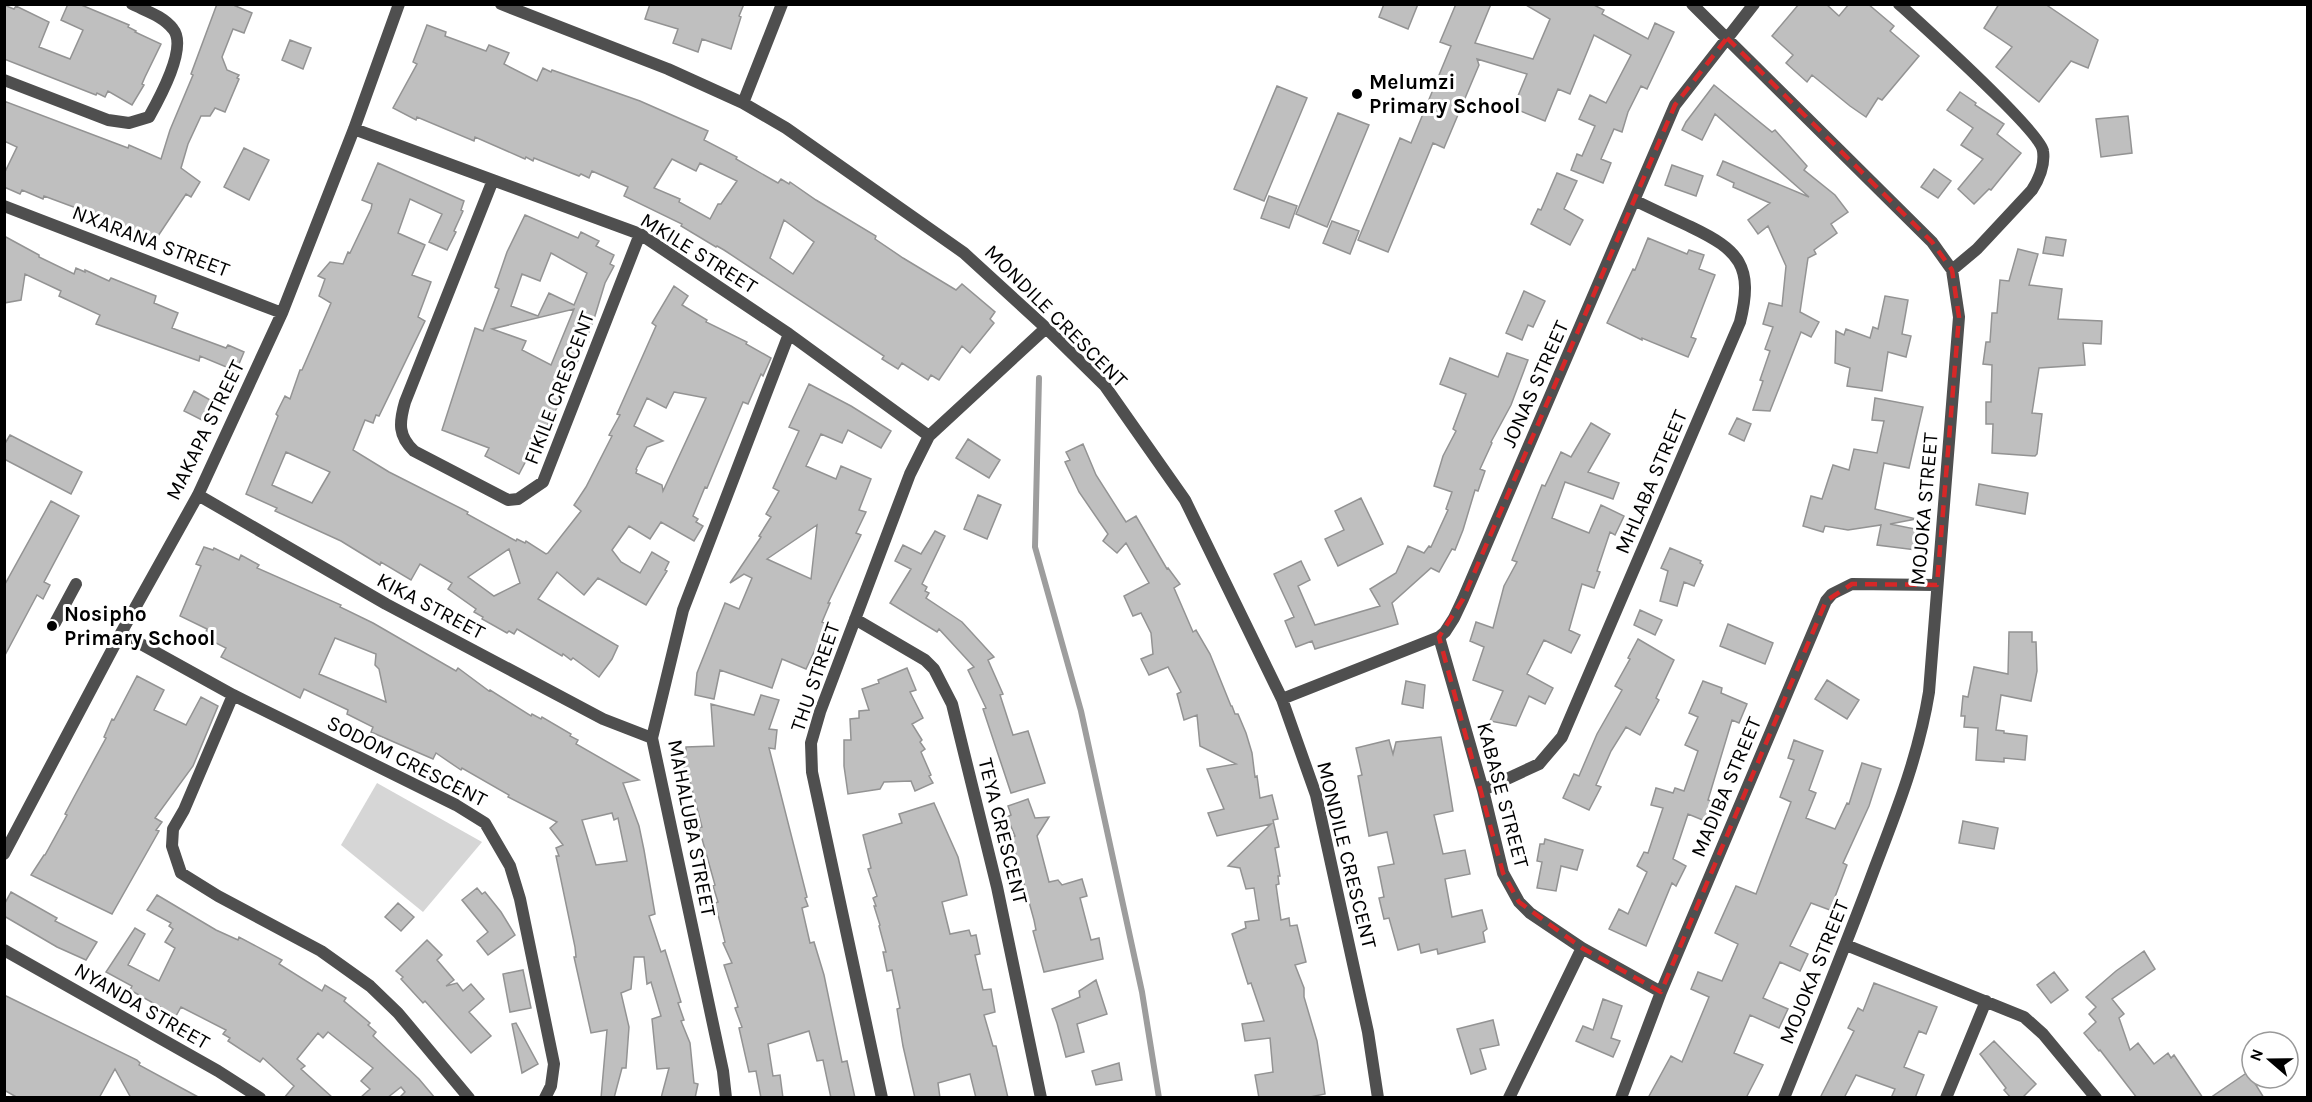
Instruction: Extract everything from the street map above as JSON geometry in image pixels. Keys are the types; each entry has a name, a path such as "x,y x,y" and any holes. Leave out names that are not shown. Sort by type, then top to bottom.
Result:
{"street":[{"path":"4,80 108,120 129,123 149,117 173,66 178,46 176,34 164,21 132,4"},
{"name":"MAKAPA STREET","path":"4,854 121,633 198,495 282,313 354,129 399,4"},
{"name":"MONDILE CRESCENT","path":"501,4 668,69 743,103 786,128 964,253 1105,386 1185,500 1282,699 1316,795 1368,1032 1378,1098"},
{"path":"743,103 782,4"},
{"name":"MOJOKA STREET","path":"1692,4 1924,234 1952,270 1959,317 1929,692 1923,726 1906,786 1846,945 1784,1098"},
{"name":"JONAS STREET","path":"1439,637 1454,618 1636,201 1675,105 1754,4"},
{"path":"1899,4 1943,44 2030,131 2041,144 2044,152 2039,179 2032,190 1977,249 1952,270"},
{"name":"MKILE STREET","path":"354,129 640,234 789,334 929,435"},
{"name":"FIKILE CRESCENT","path":"493,180 405,402 399,429 406,444 414,451 508,500 518,499 543,482 640,234"},
{"name":"MHLABA STREET","path":"1484,790 1539,764 1562,737 1740,322 1744,305 1744,275 1735,254 1717,240 1636,201"},
{"name":"NXARANA STREET","path":"4,206 282,313"},
{"name":"THU STREET","path":"882,1098 812,772 812,743 855,619 910,474 929,435 1046,328"},
{"name":"MAHALUBA STREET","path":"726,1098 723,1071 652,738 683,610 789,334"},
{"name":"KIKA STREET","path":"198,495 396,610 603,719 652,738"},
{"path":"54,623 76,584"},
{"name":"MADIBA STREET","path":"1621,1098 1661,992 1826,601 1832,594 1852,584 1937,585"},
{"name":"TEYA CRESCENT","path":"855,619 925,660 934,669 951,704 997,887 1041,1098"},
{"name":"SODOM CRESCENT","path":"121,633 233,696 456,805 485,823 510,866 520,899 554,1058 554,1078 545,1098"},
{"path":"1282,699 1439,637"},
{"name":"KABASE STREET","path":"1439,637 1484,790 1503,873 1519,902 1530,913 1582,948 1661,992"},
{"path":"233,696 184,810 173,829 172,846 181,873 206,890 321,951 370,986 398,1013 469,1098"},
{"path":"1846,945 2024,1017 2096,1098"},
{"path":"1509,1098 1582,948"},
{"name":"NYANDA STREET","path":"4,950 218,1071 260,1098"},
{"path":"1946,1098 1986,1001"}],"highlighted area":[{"path":"1727,38 1932,242 1952,270 1959,317 1937,585 1852,584 1826,601 1661,992 1582,948 1519,902 1503,873 1439,637 1463,599 1675,105"}],"shaded area":[{"path":"377,783 482,842 423,912 341,845"}],"building":[{"path":"68,4 79,4 129,25 128,27 135,32 161,44 142,84 144,85 132,105 108,91 105,97 97,93 96,95 4,59 4,5 14,9 16,6 49,22 39,47 70,59 83,30 61,20"},
{"path":"217,4 231,4 252,13 244,33 233,29 222,57 227,70 239,75 237,78 239,79 225,112 215,108 210,116 201,116 188,144 181,168 200,182 191,197 186,194 156,239 113,225 114,222 44,196 43,199 22,190 20,194 4,187 4,174 17,147 4,141 4,101 128,148 129,145 161,159"},
{"path":"650,4 744,4 731,49 702,39 698,52 673,43 678,29 645,19"},
{"path":"1384,4 1418,4 1408,29 1379,17"},
{"path":"1456,4 1491,4 1475,43 1533,59 1550,19 1524,4 1592,4 1604,10 1602,14 1648,39 1655,23 1674,32 1647,89 1641,86 1628,112 1622,132 1614,129 1601,159 1611,163 1603,183 1571,170 1577,154 1582,156 1595,126 1579,119 1590,95 1606,103 1631,55 1594,35 1570,94 1558,89 1545,121 1513,108 1527,74 1477,59 1479,65 1444,148 1433,143 1388,252 1358,240 1400,138 1411,143 1451,46 1440,42"},
{"path":"1799,4 1826,4 1839,16 1849,4 1868,4 1894,26 1890,31 1919,56 1882,100 1878,98 1866,117 1812,75 1807,82 1786,63 1793,55 1772,36"},
{"path":"1999,4 2045,4 2098,40 2088,68 2071,61 2039,102 1996,67 2012,47 1984,28"},
{"path":"427,25 446,32 445,36 486,51 489,45 509,53 504,64 537,81 543,68 551,72 552,70 640,101 708,131 704,140 737,157 736,159 778,183 781,179 789,184 790,182 876,236 875,239 903,258 956,290 962,284 995,312 990,319 994,323 970,353 962,346 939,380 931,375 928,380 902,363 898,369 882,359 884,356 724,250 681,226 682,224 624,196 628,187 592,171 589,178 534,158 533,161 526,157 525,159 475,137 474,141 417,117 416,120 393,108 417,64 413,62","holes":["672,159 696,171 700,163 737,181 721,204 718,204 710,219 679,202 680,199 654,188","784,220 814,242 793,274 770,258"]},
{"path":"290,40 311,48 303,69 282,60"},
{"path":"1714,85 1772,132 1775,130 1807,166 1804,170 1835,195 1848,212 1831,224 1837,233 1814,250 1816,254 1808,258 1800,312 1819,322 1811,337 1801,332 1770,411 1753,410 1763,381 1760,380 1770,351 1765,349 1773,327 1763,324 1769,303 1782,306 1786,266 1768,226 1758,234 1748,220 1770,203 1733,187 1734,183 1717,175 1723,161 1809,197 1715,114 1702,140 1682,130"},
{"path":"1277,86 1307,98 1264,201 1234,189"},
{"path":"1960,92 2004,124 1997,134 2021,153 1991,190 1989,189 1974,204 1958,189 1983,159 1961,145 1973,128 1947,110"},
{"path":"1338,113 1369,125 1327,227 1296,214"},
{"path":"2128,116 2132,153 2101,157 2096,119"},
{"path":"244,148 269,160 249,200 224,187"},
{"path":"378,163 464,201 461,210 463,211 454,231 456,232 447,250 429,242 442,214 410,199 398,233 425,245 412,275 431,282 418,317 425,321 379,416 376,415 373,423 365,420 353,450 389,472 468,512 467,514 516,541 517,539 525,543 526,541 546,554 581,511 574,505 586,487 612,436 609,435 620,415 617,414 656,326 652,323 674,286 688,296 682,305 707,320 706,322 747,342 746,344 771,358 748,404 743,402 707,488 705,487 693,516 698,519 696,522 703,526 694,541 661,522 650,539 629,526 612,550 621,562 640,573 652,552 669,562 665,570 667,571 646,605 598,578 584,595 557,572 538,599 618,646 599,677 573,658 571,660 563,654 562,656 517,629 514,634 509,631 507,633 482,619 483,617 474,612 476,609 448,589 452,583 420,564 411,580 381,562 380,565 341,541 275,511 277,508 246,494 278,416 276,414 285,396 290,399 300,370 302,370 331,303 319,296 325,279 318,276 330,262 343,264 348,252 350,253 371,209 372,204 362,200","holes":["674,392 706,398 663,491 662,485 636,473 647,447 663,441 634,426 647,398 666,408","286,452 330,472 312,503 272,485","509,549 520,583 494,596 468,577"]},
{"path":"1672,165 1703,176 1696,196 1665,185"},
{"path":"1934,169 1951,181 1938,198 1921,187"},
{"path":"1557,173 1577,181 1564,209 1583,220 1570,245 1531,224 1538,209 1541,210"},
{"path":"1269,196 1297,206 1289,228 1261,218"},
{"path":"525,215 578,238 581,232 599,241 596,246 614,255 610,264 614,266 605,283 594,319 566,391 519,474 485,456 489,448 442,430 475,328 483,331 499,289 495,287 507,252","holes":["551,253 587,273 574,305 549,293 538,316 511,306 522,274 540,281","574,309 551,365 522,350 526,341 492,329"]},
{"path":"1332,221 1359,231 1350,254 1323,243"},
{"path":"4,236 74,274 76,268 85,272 85,270 109,281 111,278 156,296 154,303 178,313 172,328 226,348 228,345 244,352 236,371 200,356 199,361 96,324 100,315 59,296 61,291 25,274 21,300 4,303"},
{"path":"2046,237 2066,240 2063,256 2043,253"},
{"path":"1648,238 1687,254 1689,250 1704,255 1699,269 1715,275 1691,337 1696,339 1688,357 1642,338 1642,340 1607,323 1633,269 1635,270"},
{"path":"2018,249 2038,254 2029,285 2062,289 2058,319 2102,321 2101,344 2083,343 2085,365 2039,368 2032,413 2042,414 2035,456 1992,453 1993,424 1986,424 1986,402 1991,402 1992,365 1983,364 1986,342 1990,342 1992,313 1997,313 2000,280 2009,281"},
{"path":"1524,291 1545,301 1533,327 1528,325 1522,340 1506,333"},
{"path":"1885,296 1908,300 1902,334 1911,336 1906,357 1888,352 1882,391 1847,386 1850,368 1835,363 1836,331 1844,335 1846,329 1870,338 1873,327 1878,329"},
{"path":"1507,353 1528,360 1511,405 1491,442 1480,469 1485,471 1478,491 1475,490 1455,550 1452,549 1439,572 1431,568 1392,603 1398,624 1315,649 1312,641 1296,647 1285,621 1294,617 1274,574 1301,561 1310,580 1298,586 1315,625 1380,606 1370,589 1396,573 1408,546 1424,553 1429,546 1431,547 1448,510 1446,509 1452,492 1434,486 1443,456 1456,431 1453,429 1466,394 1440,384 1450,358 1498,377"},
{"path":"809,384 891,431 881,448 848,430 842,443 821,434 806,466 836,479 841,466 871,479 859,510 866,512 856,533 861,535 828,603 830,603 822,622 827,624 806,669 782,659 772,688 720,670 714,699 695,695 697,673 725,603 739,609 752,578 744,574 730,583 761,537 759,536 771,517 766,514 779,491 773,488 799,431 789,427","holes":["817,525 811,579 767,559"]},
{"path":"194,391 212,401 202,420 184,411"},
{"path":"1875,398 1923,407 1909,468 1884,463 1875,509 1916,519 1890,524 1920,530 1916,550 1877,545 1881,525 1848,530 1825,526 1823,532 1803,526 1811,496 1822,499 1833,465 1849,470 1854,449 1877,453 1884,421 1872,420"},
{"path":"1737,418 1751,424 1744,441 1729,434"},
{"path":"1591,423 1610,434 1588,472 1619,483 1613,499 1565,482 1552,518 1589,533 1601,505 1624,516 1615,535 1610,532 1594,588 1582,584 1569,630 1580,635 1571,653 1544,640 1527,674 1553,688 1545,704 1529,696 1516,726 1490,721 1503,691 1473,680 1484,647 1470,641 1476,622 1493,628 1504,586 1517,562 1512,560 1542,485 1545,486 1561,452 1571,457"},
{"path":"10,435 82,472 71,494 4,459 4,445"},
{"path":"968,439 1000,460 989,478 956,458"},
{"path":"1083,444 1096,475 1126,522 1136,516 1167,569 1180,584 1174,588 1193,632 1196,630 1210,654 1231,706 1235,714 1238,714 1246,733 1260,798 1272,795 1278,819 1273,820 1279,847 1275,848 1280,876 1278,876 1279,884 1276,885 1281,920 1289,918 1290,926 1297,925 1306,962 1295,965 1304,988 1304,997 1317,1041 1325,1094 1305,1098 1259,1098 1255,1075 1273,1072 1270,1038 1245,1041 1242,1024 1264,1021 1251,983 1248,984 1232,934 1246,928 1245,922 1259,920 1254,888 1246,889 1240,868 1228,866 1271,824 1217,836 1208,813 1224,809 1207,769 1236,764 1200,746 1197,715 1184,720 1177,694 1181,692 1168,667 1149,675 1141,659 1153,654 1151,633 1141,613 1133,616 1124,596 1149,583 1126,543 1117,553 1103,541 1108,534 1079,492 1065,462 1070,460 1066,452"},
{"path":"1979,484 2028,493 2025,514 1976,505"},
{"path":"978,495 1001,505 987,539 964,529"},
{"path":"1361,498 1383,544 1338,566 1325,539 1344,530 1335,511"},
{"path":"51,501 79,516 44,582 50,585 43,599 37,595 4,657 4,586"},
{"path":"935,531 945,536 922,584 927,587 925,591 929,593 926,598 962,622 994,657 988,660 1003,694 1000,695 1013,735 1028,731 1045,783 1011,793 983,709 986,708 968,670 974,667 939,629 937,632 890,603 911,569 895,561 903,545 921,554"},
{"path":"204,547 213,550 214,548 239,560 241,555 259,565 257,568 341,605 340,607 373,623 456,671 458,668 489,691 531,716 532,714 541,719 542,717 571,734 570,736 578,740 576,744 639,780 623,783 639,826 644,850 655,914 649,916 661,952 665,950 681,1002 678,1003 684,1020 681,1021 690,1043 694,1083 698,1084 695,1098 661,1098 669,1068 657,1069 652,1019 661,1016 651,982 647,984 644,957 634,957 631,989 621,993 629,1027 626,1068 622,1068 614,1098 601,1098 607,1030 591,1033 574,957 576,957 575,947 556,856 559,856 556,848 563,845 550,828 557,822 508,797 509,795 462,768 461,770 436,753 433,759 371,732 373,727 347,714 348,710 304,689 300,698 221,657 226,648 204,637 207,629 180,616 201,566 196,564","holes":["335,638 376,654 375,665 379,669 386,702 319,674","612,813 614,820 618,818 627,861 596,865 582,820"]},
{"path":"1670,548 1701,561 1703,565 1694,586 1684,582 1677,606 1660,601 1668,571 1661,568"},
{"path":"1640,610 1662,620 1655,635 1634,625"},
{"path":"1728,624 1773,643 1765,664 1720,646"},
{"path":"2009,632 2032,632 2032,642 2036,642 2037,671 2031,701 2001,695 1996,730 2027,736 2025,760 2004,758 2004,762 1976,760 1978,728 1964,727 1965,716 1961,716 1963,696 1968,697 1974,667 2008,674"},
{"path":"1638,639 1674,660 1656,698 1659,700 1640,735 1626,727 1611,751 1596,785 1601,787 1589,810 1563,798 1574,774 1579,776 1597,734 1622,690 1615,686"},
{"path":"907,668 916,690 910,692 923,718 912,724 922,740 920,742 925,749 921,752 933,783 915,791 911,781 884,782 880,789 848,794 844,766 844,740 851,740 850,719 859,718 859,711 869,710 862,689"},
{"path":"137,676 164,690 154,710 186,725 201,697 218,706 193,766 155,818 162,822 156,830 159,831 112,914 31,875 67,815 65,814 106,738 104,737 112,719 114,720"},
{"path":"1827,680 1859,700 1847,719 1815,699"},
{"path":"1406,681 1425,685 1423,708 1402,704"},
{"path":"1703,681 1722,688 1721,693 1747,704 1739,723 1732,720 1708,800 1717,803 1710,823 1688,814 1673,859 1686,866 1676,886 1672,883 1646,946 1609,929 1619,909 1628,914 1647,872 1637,866 1644,852 1648,853 1663,808 1651,805 1656,788 1673,793 1675,788 1684,791 1698,751 1685,745 1698,717 1689,713"},
{"path":"761,695 779,700 769,729 777,730 775,749 769,748 807,897 805,898 808,906 802,908 810,943 814,942 824,975 842,1062 847,1061 855,1098 831,1098 823,1060 817,1061 809,1031 768,1044 773,1076 780,1075 783,1098 761,1098 756,1071 749,1072 739,1028 742,1027 735,1008 738,1007 724,965 732,963 723,943 725,942 715,903 718,902 713,886 715,885 699,828 702,827 688,774 684,774 684,756 686,756 686,747 714,746 711,704 754,715"},
{"path":"1441,737 1453,811 1434,815 1443,854 1465,850 1470,874 1445,879 1452,917 1482,910 1487,929 1483,932 1485,942 1438,954 1437,949 1421,953 1419,944 1398,950 1389,918 1384,919 1379,898 1384,897 1378,867 1394,864 1387,832 1369,836 1358,776 1362,775 1356,748 1389,740 1393,754 1396,742"},
{"path":"1794,740 1823,751 1809,790 1816,793 1806,818 1835,829 1847,803 1849,804 1862,763 1881,769 1869,806 1843,863 1847,865 1830,910 1811,903 1790,946 1808,954 1800,971 1780,962 1763,998 1788,1009 1779,1028 1750,1015 1734,1053 1763,1065 1746,1098 1648,1098 1671,1056 1682,1062 1709,997 1691,989 1698,972 1722,981 1738,944 1715,933 1736,886 1756,894 1791,802 1780,797 1794,760 1788,758"},
{"path":"1028,799 1035,818 1049,817 1037,836 1049,882 1058,880 1062,885 1082,879 1087,896 1080,898 1091,940 1099,938 1103,959 1044,972 1033,931 1036,930 1034,920 1011,837 1015,836 1007,817 1011,815 1008,806"},
{"path":"934,803 958,857 967,895 942,902 950,934 969,930 971,936 976,935 980,954 975,955 983,990 991,989 995,1012 984,1015 993,1046 996,1046 1008,1098 976,1098 970,1074 938,1083 940,1098 915,1098 903,1046 897,1009 900,1008 892,970 887,971 883,952 886,952 873,898 877,896 868,869 871,868 863,835 902,823 899,814"},
{"path":"1963,821 1998,828 1994,849 1959,843"},
{"path":"1545,839 1583,850 1577,870 1561,866 1556,891 1537,888 1542,862 1537,861 1540,844 1544,844"},
{"path":"477,888 482,894 485,892 515,935 488,955 477,941 488,932 462,900"},
{"path":"11,892 57,918 55,921 97,942 86,960 57,947 4,916 4,905"},
{"path":"157,895 216,930 238,940 239,937 282,960 279,964 322,991 325,985 346,998 344,1001 370,1023 368,1025 376,1032 373,1036 419,1079 435,1098 399,1098 405,1092 401,1087 387,1098 360,1098 370,1089 361,1081 373,1068 328,1032 323,1038 318,1033 297,1059 305,1066 301,1069 333,1098 284,1098 294,1086 263,1058 260,1062 228,1041 230,1038 223,1034 226,1030 181,1007 176,1016 130,990 132,986 106,972 135,928 145,934 128,965 159,981 175,948 165,942 173,929 169,926 171,923 147,910"},
{"path":"398,903 414,917 401,931 385,917"},
{"path":"427,940 442,955 437,960 454,980 446,986 457,983 463,991 471,984 484,999 469,1012 491,1036 471,1053 396,971"},
{"path":"2144,951 2155,969 2112,999 2124,1014 2119,1018 2130,1050 2138,1043 2154,1064 2168,1053 2171,1058 2174,1055 2203,1098 2137,1098 2084,1033 2096,1022 2089,1014 2096,1007 2086,997"},
{"path":"523,970 531,1008 510,1012 503,974"},
{"path":"2054,972 2068,990 2051,1003 2037,985"},
{"path":"1096,980 1107,1014 1077,1024 1084,1052 1066,1057 1052,1009 1080,997 1079,991"},
{"path":"1874,983 1937,1007 1926,1034 1919,1031 1904,1067 1924,1075 1915,1098 1891,1098 1895,1089 1856,1075 1844,1098 1820,1098 1854,1031 1848,1028 1858,1008 1863,1011"},
{"path":"4,995 137,1060 139,1065 200,1098 131,1098 115,1069 99,1098 18,1098 4,1090"},
{"path":"1603,999 1622,1006 1611,1038 1620,1041 1613,1057 1576,1041 1583,1026 1593,1030"},
{"path":"1493,1020 1499,1045 1480,1049 1486,1069 1471,1074 1457,1029"},
{"path":"516,1023 538,1064 522,1073 512,1024"},
{"path":"1994,1041 2036,1084 2022,1098 2011,1098 1980,1054"},
{"path":"1119,1063 1122,1080 1096,1085 1092,1071"},
{"path":"2240,1077 2240,1090 2259,1090 2264,1098 2210,1098"}],"waterway":[{"path":"1039,378 1035,547 1081,711 1142,992 1159,1098"}],"place":[{"name":"Melumzi Primary School","path":"1357,94"},
{"name":"Nosipho Primary School","path":"52,626"}]}
